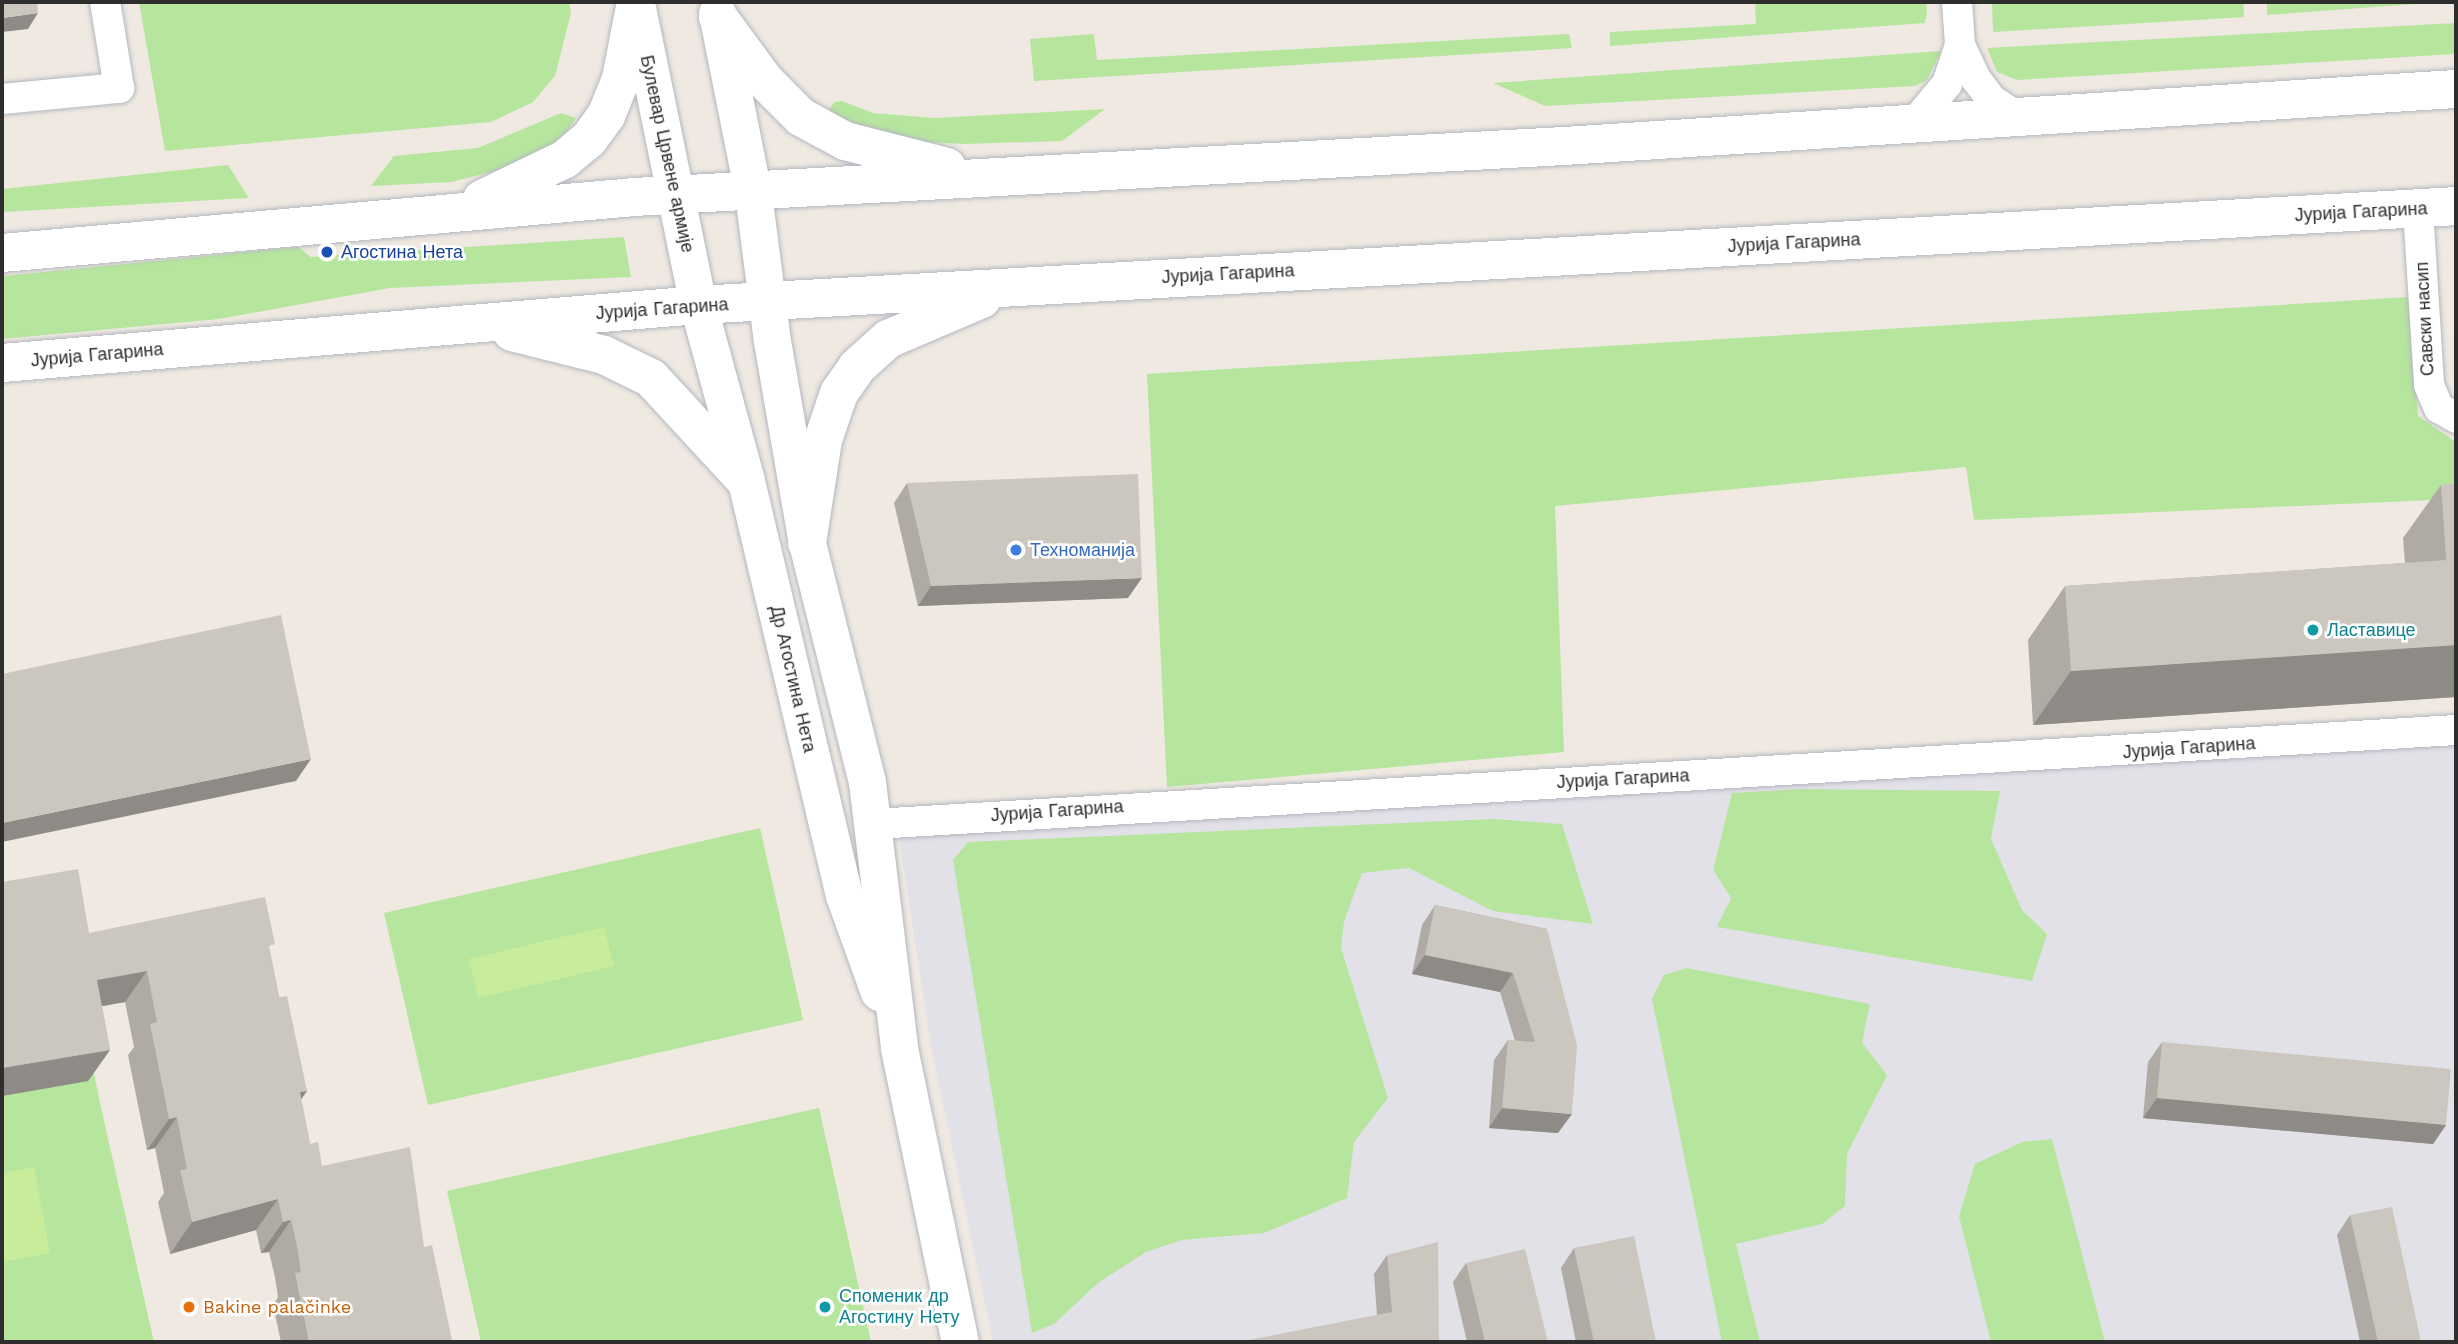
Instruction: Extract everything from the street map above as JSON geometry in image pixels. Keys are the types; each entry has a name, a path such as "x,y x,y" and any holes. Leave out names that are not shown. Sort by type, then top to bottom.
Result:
{"main road":[{"path":"438,213 531,178 589,139 606,116 621,79 636,2"},
{"path":"716,9 785,104 822,130 888,155 1004,178"},
{"path":"2,253 438,213 675,195 1004,178 2456,89"},
{"name":"Јурија Гагарина","path":"2,363 698,305 2456,206"},
{"path":"807,544 823,440 839,393 857,367 888,339 913,326 1016,285"},
{"path":"454,325 527,334 604,355 636,370 675,400 746,481"}],"street":[{"path":"2,100 119,88 105,2"},
{"name":"Булевар Црвене армије","path":"636,2 698,305"},
{"path":"1957,2 1961,45 1976,79 1992,100 2015,115"},
{"path":"716,9 753,192 766,301"},
{"path":"1915,122 1947,84 1961,45"},
{"name":"Савски насип","path":"2418,209 2429,385 2439,408 2456,418"},
{"name":"Др Агостина Нета","path":"766,301 807,544 860,745 874,824 899,1048 960,1342"},
{"name":"Др Агостина Нета","path":"698,305 746,481 844,895 899,1048"},
{"name":"Јурија Гагарина","path":"874,824 2456,730"}],"shaded area":[{"path":"2456,730 2456,1342 993,1342 932,1051 897,825"}],"green space":[{"path":"139,2 569,2 571,13 555,76 533,102 491,122 165,151"},
{"path":"1755,2 1926,2 1927,11 1925,23 1610,46 1610,32 1756,24"},
{"path":"1992,2 2243,2 2244,17 1993,32"},
{"path":"2267,2 2416,2 2416,4 2267,15"},
{"path":"2456,23 2456,54 2017,80 1997,72 1987,48"},
{"path":"1094,34 1097,60 1569,34 1572,48 1034,81 1030,39"},
{"path":"1941,51 1927,80 1915,86 1545,106 1493,83"},
{"path":"842,101 873,113 934,118 1105,109 1062,141 965,144 906,141 826,115 834,102"},
{"path":"561,113 576,118 567,131 543,153 507,168 451,182 371,186 394,156 478,148"},
{"path":"228,165 249,198 2,212 2,189"},
{"path":"624,237 631,277 390,288 219,319 2,339 2,276 298,247 311,257"},
{"path":"2409,297 2418,416 2456,442 2456,499 1974,520 1966,467 1555,506 1564,752 1167,787 1147,374"},
{"path":"1800,789 2000,791 1991,839 2022,910 2047,934 2032,981 1717,927 1731,898 1713,870 1732,793"},
{"path":"1494,819 1562,824 1593,924 1493,911 1409,868 1362,873 1344,921 1341,948 1388,1098 1354,1142 1347,1198 1264,1233 1182,1240 1146,1252 1098,1283 1054,1324 1032,1333 953,860 968,842"},
{"path":"760,828 803,1020 428,1105 384,913"},
{"path":"57,893 100,1103 154,1342 2,1342 2,904"},
{"path":"604,927 614,966 478,998 469,959"},
{"path":"1687,968 1870,1004 1862,1043 1887,1075 1847,1154 1845,1206 1822,1224 1736,1244 1760,1342 1722,1342 1652,999 1664,975"},
{"path":"819,1108 871,1342 481,1342 447,1191"},
{"path":"2052,1139 2105,1342 1991,1342 1959,1216 1975,1164 2022,1142"},
{"path":"34,1167 50,1253 2,1262 2,1173"}],"building":[{"path":"2,2 37,2 38,13 2,18"},
{"name":"Техноманија","path":"1138,474 1142,578 931,586 907,483"},
{"path":"2456,484 2456,645 2071,671 2065,586 2446,560 2441,485"},
{"path":"281,615 311,759 2,823 2,674"},
{"path":"78,869 89,933 265,897 275,944 269,946 279,997 287,996 307,1091 300,1092 310,1144 318,1142 322,1166 410,1147 424,1247 432,1245 452,1340 309,1342 295,1273 301,1272 297,1246 291,1220 283,1222 278,1199 192,1222 180,1170 187,1169 177,1117 169,1119 150,1024 157,1022 147,971 97,980 110,1050 2,1068 2,882"},
{"path":"1435,905 1547,929 1577,1045 1572,1114 1502,1108 1508,1040 1535,1042 1513,973 1425,955"},
{"path":"2162,1042 2451,1069 2446,1125 2157,1098"},
{"path":"2392,1207 2421,1342 2378,1342 2350,1215"},
{"path":"1634,1236 1656,1342 1594,1342 1574,1248"},
{"path":"1438,1242 1439,1342 1238,1342 1392,1312 1387,1255"},
{"path":"1525,1249 1548,1342 1485,1342 1466,1263"}],"place":[{"name":"Агостина Нета","path":"327,252"},
{"name":"Техноманија","path":"1016,550"},
{"name":"Ластавице","path":"2313,630"},
{"name":"Bakine palačinke","path":"189,1307"},
{"name":"Споменик др Агостину Нету","path":"825,1307"}]}
